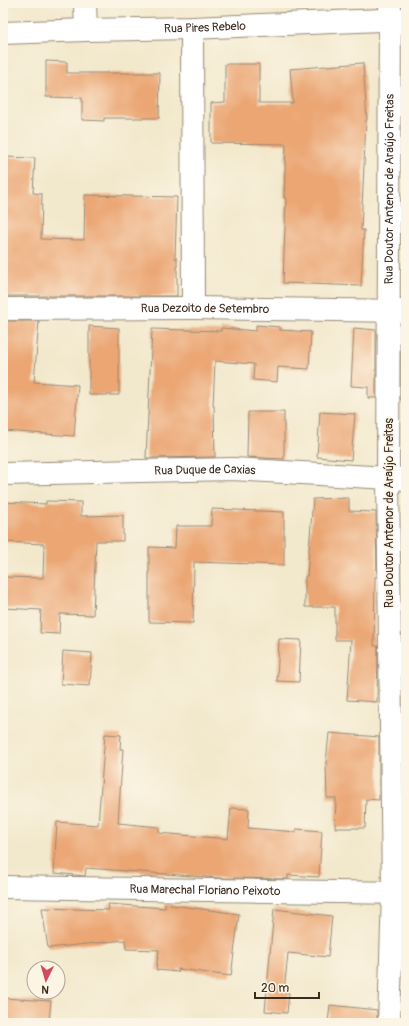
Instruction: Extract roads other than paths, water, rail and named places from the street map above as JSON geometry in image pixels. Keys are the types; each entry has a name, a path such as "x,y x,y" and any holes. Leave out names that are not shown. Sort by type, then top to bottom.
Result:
{"street":[{"path":"85,3 86,30"},
{"name":"Rua Pires Rebelo","path":"3,33 192,28 395,14"},
{"name":"Rua Doutor Antenor de Araújo Freitas","path":"389,1023 399,893 397,478 398,311 395,14"},
{"path":"192,28 193,308"},
{"name":"Rua Dezoito de Setembro","path":"3,309 193,308 398,311"},
{"name":"Rua Duque de Caxias","path":"3,474 233,470 397,478"},
{"name":"Rua Marechal Floriano Peixoto","path":"3,887 399,893"}]}
